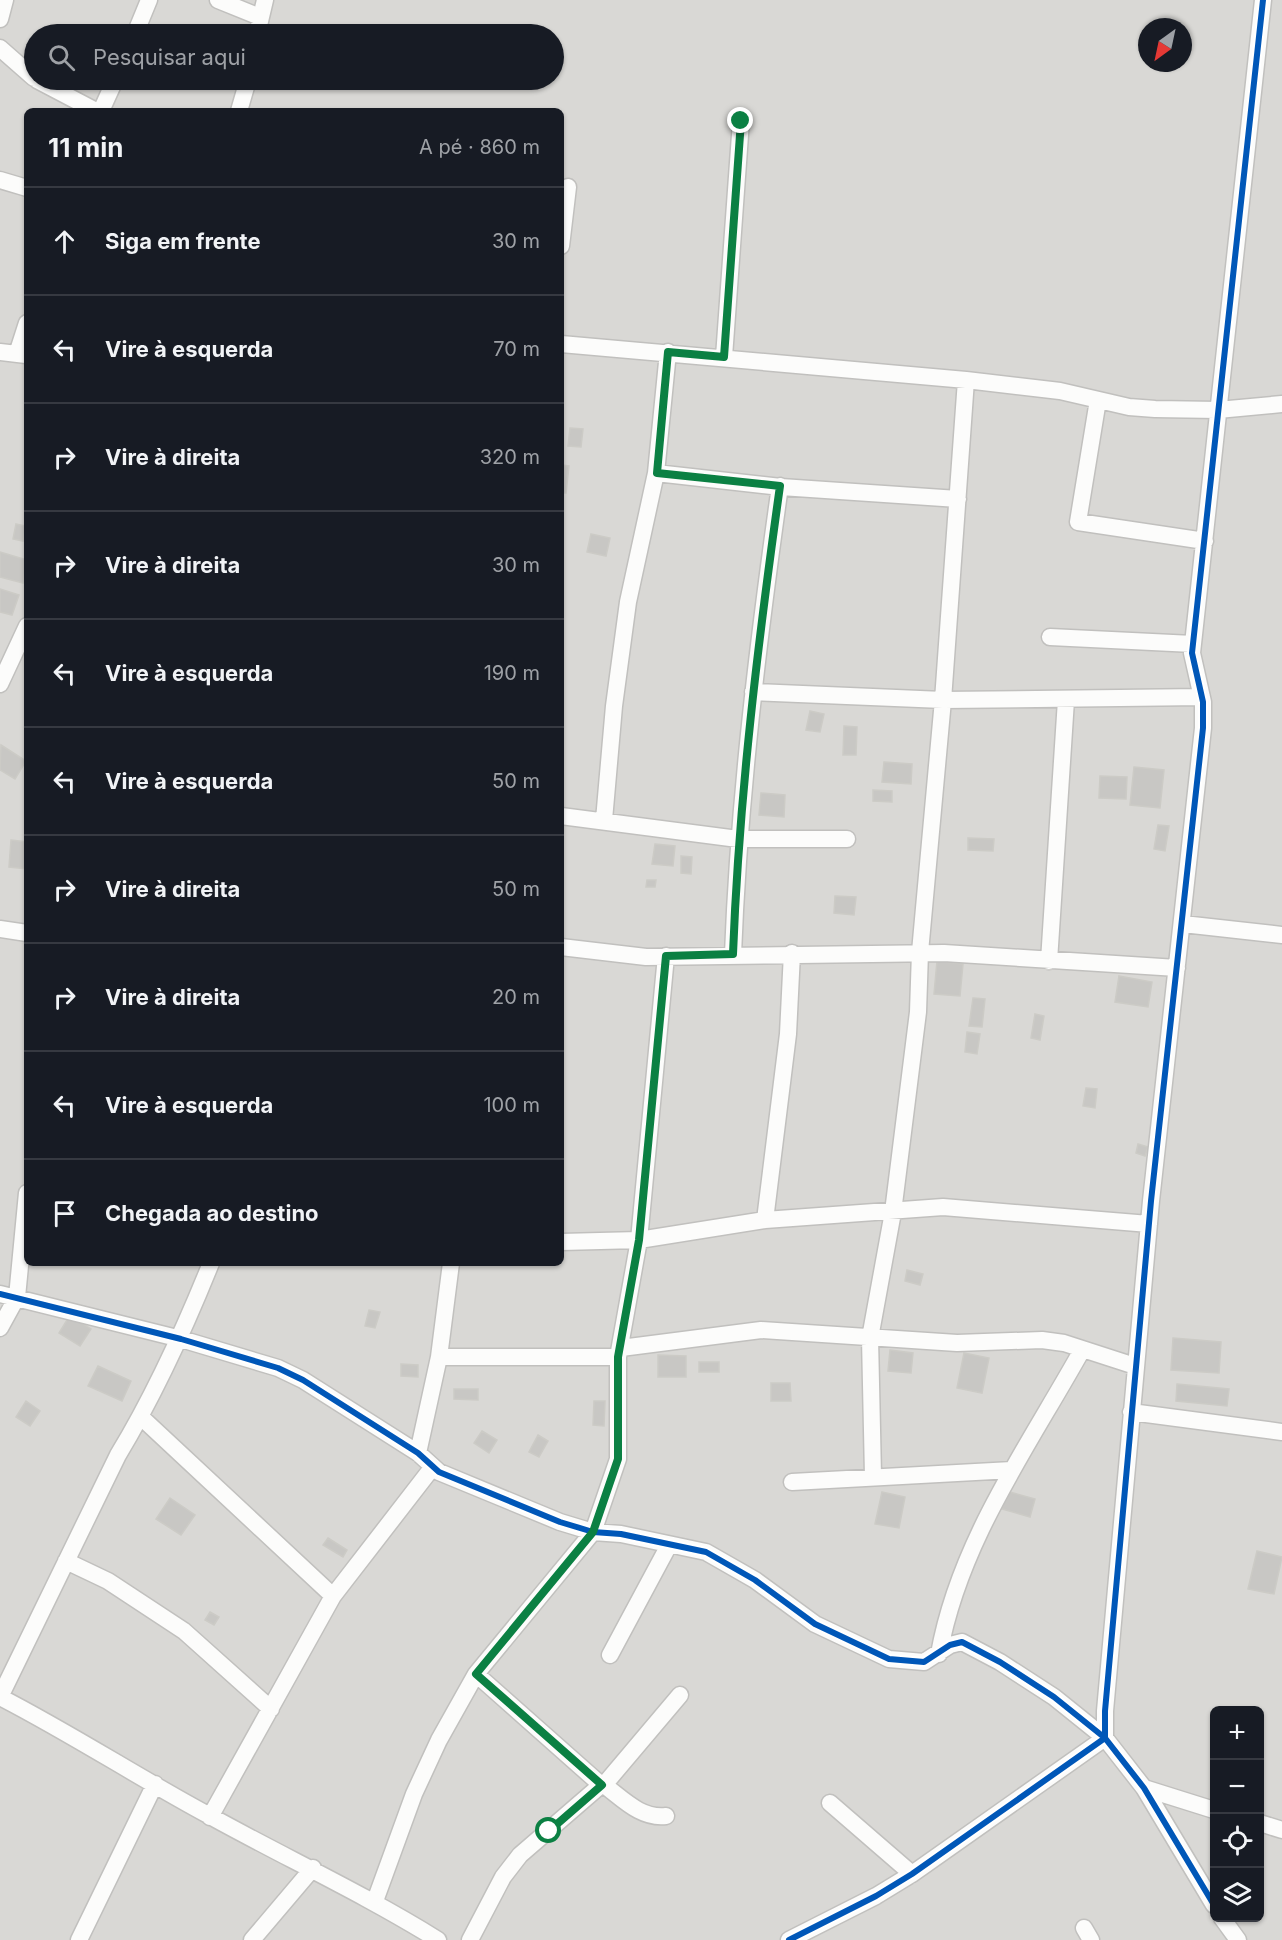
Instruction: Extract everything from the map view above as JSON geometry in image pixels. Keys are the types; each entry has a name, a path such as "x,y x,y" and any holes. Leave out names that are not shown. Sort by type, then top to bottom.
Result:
{"street":[{"path":"0,19 5,0"},
{"path":"139,24 149,0"},
{"path":"218,0 260,17"},
{"path":"259,24 265,0"},
{"path":"1105,1738 1105,1711 1149,1224 1203,728 1202,697 1194,662 1193,644 1263,0"},
{"path":"0,48 24,69"},
{"path":"57,90 90,108"},
{"path":"102,108 110,90"},
{"path":"240,108 245,90"},
{"path":"724,357 741,121"},
{"path":"0,180 24,187"},
{"path":"564,220 568,186"},
{"path":"564,344 966,380 1060,391 1155,409 1218,410 1282,404"},
{"path":"0,352 22,355"},
{"path":"604,820 614,706 628,602 657,473 668,352"},
{"path":"873,1476 870,1338 893,1212 918,1012 920,952 943,700 966,380"},
{"path":"1098,400 1078,522 1205,541"},
{"path":"657,473 780,486 958,499"},
{"path":"733,954 738,839 753,692 780,486"},
{"path":"0,684 24,632"},
{"path":"1050,637 1193,644"},
{"path":"753,692 943,700 1202,697"},
{"path":"1049,961 1066,700"},
{"path":"564,816 738,839 847,839"},
{"path":"1183,924 1282,935"},
{"path":"0,929 24,933"},
{"path":"564,947 646,957 920,952 1177,968"},
{"path":"765,1220 788,1034 792,953"},
{"path":"375,1901 414,1794 439,1740 476,1674 593,1532 618,1459 620,1353 639,1240 666,956"},
{"path":"564,1242 639,1240 765,1220 955,1208 1149,1224"},
{"path":"0,1328 24,1209"},
{"path":"210,1266 180,1339 141,1417 118,1455 0,1697 61,1728 210,1816 375,1901 438,1940"},
{"path":"418,1453 439,1357 451,1266"},
{"path":"8,1295 180,1339 278,1368 303,1380 418,1453 432,1468 560,1522 593,1532 621,1533 706,1552 732,1565 815,1624 889,1659 924,1662 950,1645 962,1642 1000,1662 1054,1697 1105,1738 1144,1788 1210,1897"},
{"path":"439,1357 620,1353 709,1335 761,1330 957,1343 1042,1340 1064,1343 1136,1366"},
{"path":"939,1654 945,1617 991,1505 1082,1350"},
{"path":"1131,1412 1282,1432"},
{"path":"141,1417 333,1596"},
{"path":"210,1816 333,1596 432,1468"},
{"path":"792,1482 1012,1470"},
{"path":"610,1655 669,1545"},
{"path":"66,1561 108,1581 184,1631 271,1709"},
{"path":"476,1674 603,1785 644,1815 666,1816"},
{"path":"470,1940 503,1877 520,1855 603,1785 680,1695"},
{"path":"789,1940 876,1896 912,1874 1105,1738"},
{"path":"79,1940 155,1784"},
{"path":"1144,1788 1210,1808"},
{"path":"830,1803 912,1874"},
{"path":"1264,1824 1282,1830"},
{"path":"252,1940 313,1868"},
{"path":"1225,1922 1238,1940"}],"shaded area":[{"path":"0,0 1282,0 1282,1940 0,1940"}],"building":[{"path":"570,428 583,429 581,447 568,446"},
{"path":"564,465 569,466 566,493 564,493"},
{"path":"16,524 24,526 23,541 13,539"},
{"path":"591,534 610,538 606,556 587,552"},
{"path":"0,552 24,559 23,583 0,577"},
{"path":"0,589 19,595 12,615 0,612"},
{"path":"810,711 824,714 820,732 806,730"},
{"path":"844,726 857,727 856,755 843,755"},
{"path":"1,745 24,760 24,764 15,779 0,770"},
{"path":"884,762 912,764 911,784 882,782"},
{"path":"1134,767 1164,770 1160,808 1130,805"},
{"path":"1100,776 1127,777 1126,799 1099,798"},
{"path":"873,790 892,791 892,802 873,801"},
{"path":"761,793 785,795 784,817 759,815"},
{"path":"1158,825 1169,826 1165,851 1154,849"},
{"path":"968,838 994,839 993,851 968,850"},
{"path":"11,840 24,842 24,869 9,867"},
{"path":"655,844 675,846 673,866 652,864"},
{"path":"681,856 692,857 691,874 681,873"},
{"path":"647,880 656,880 655,887 646,887"},
{"path":"835,896 856,897 854,915 834,913"},
{"path":"937,961 963,964 960,996 934,994"},
{"path":"1119,976 1152,982 1148,1007 1115,1002"},
{"path":"973,998 985,999 982,1027 969,1026"},
{"path":"1035,1014 1044,1016 1040,1040 1031,1038"},
{"path":"967,1032 980,1034 977,1054 965,1052"},
{"path":"1086,1088 1097,1089 1095,1108 1083,1106"},
{"path":"1138,1144 1148,1147 1145,1156 1136,1153"},
{"path":"907,1270 923,1274 920,1285 905,1281"},
{"path":"369,1310 380,1312 375,1328 365,1326"},
{"path":"70,1315 91,1329 80,1346 59,1333"},
{"path":"1173,1338 1221,1342 1219,1373 1171,1370"},
{"path":"890,1350 913,1353 911,1373 888,1371"},
{"path":"964,1353 989,1358 982,1393 957,1388"},
{"path":"658,1355 686,1356 686,1377 658,1377"},
{"path":"699,1362 719,1362 719,1372 699,1372"},
{"path":"401,1364 418,1365 418,1377 401,1376"},
{"path":"98,1366 131,1381 122,1401 88,1386"},
{"path":"771,1383 790,1383 791,1401 771,1401"},
{"path":"1177,1384 1229,1389 1227,1406 1176,1401"},
{"path":"454,1389 478,1389 478,1400 454,1399"},
{"path":"26,1401 40,1411 30,1426 16,1417"},
{"path":"594,1401 605,1401 604,1426 593,1425"},
{"path":"482,1431 497,1440 489,1453 474,1443"},
{"path":"538,1435 548,1441 539,1457 529,1452"},
{"path":"1006,1491 1035,1499 1030,1517 1002,1509"},
{"path":"882,1492 905,1497 899,1528 875,1524"},
{"path":"170,1498 195,1515 181,1535 156,1519"},
{"path":"328,1538 347,1550 343,1557 323,1545"},
{"path":"1257,1551 1282,1557 1274,1594 1248,1589"},
{"path":"210,1612 219,1617 214,1625 205,1620"}],"cycle path":[{"path":"789,1940 876,1896 912,1874 1105,1738 1105,1711 1151,1201 1203,728 1203,702 1192,653 1263,0"},
{"path":"0,1294 181,1339 278,1368 303,1380 418,1453 439,1472 560,1522 593,1532 621,1534 706,1552 755,1580 815,1624 889,1659 924,1662 950,1645 962,1642 1000,1662 1054,1697 1105,1738 1144,1788 1210,1898"}],"route":[{"path":"549,1831 602,1785 476,1674 593,1532 618,1459 618,1357 639,1240 666,956 733,954 738,839 758,639 780,486 657,473 668,352 724,357 741,121"}]}
